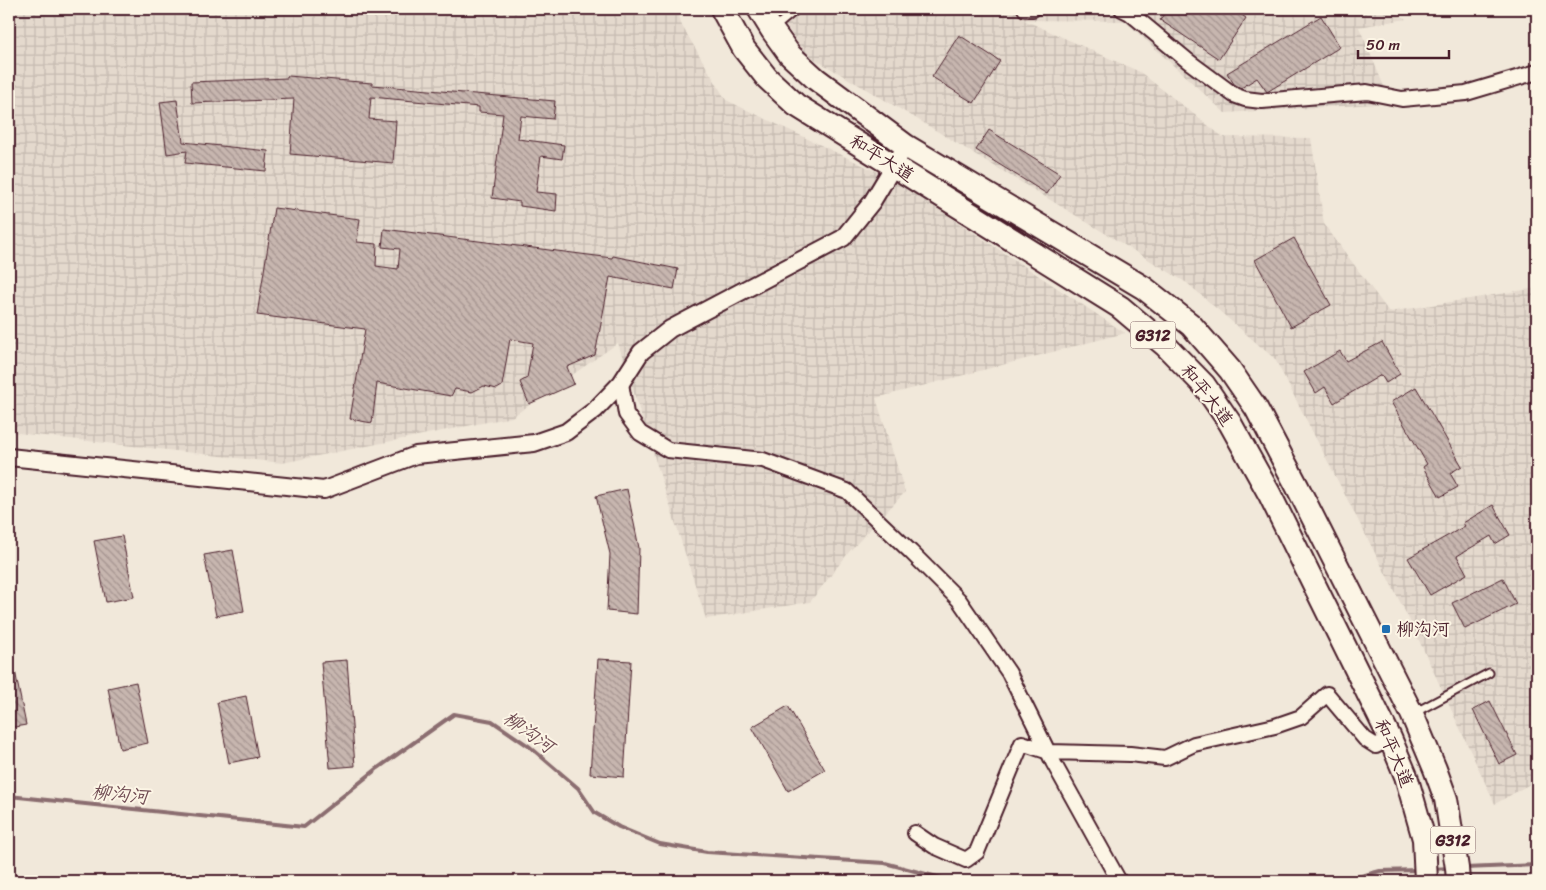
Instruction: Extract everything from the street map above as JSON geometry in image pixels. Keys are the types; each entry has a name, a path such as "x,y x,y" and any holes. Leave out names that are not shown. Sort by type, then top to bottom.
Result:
{"highway":[{"name":"和平大道","path":"722,9 744,49 767,78 796,105 1120,307 1165,345 1204,385 1230,423 1270,495 1390,738 1406,776 1424,839 1426,881"},
{"name":"和平大道","path":"759,9 790,55 816,79 906,146 1144,288 1191,325 1230,370 1256,408 1298,486 1412,714 1446,799 1458,881"}],"street":[{"path":"1025,9 1033,9"},
{"path":"1122,9 1130,13 1234,95 1245,99 1262,101 1367,92 1402,99 1466,93 1537,72"},
{"path":"9,456 324,490 416,455 534,444 566,432 595,410 621,383 641,352 670,329 843,238 872,202 906,146"},
{"path":"621,383 626,414 640,434 668,450 763,460 846,491 911,552 959,600 1009,673 1049,752 1120,881"},
{"path":"915,833 934,846 966,860 977,852 1022,743 1049,752 1130,754 1166,758 1194,744 1275,726 1301,717 1328,694 1365,739 1376,746 1390,738"}],"lane":[{"path":"772,30 797,9"},
{"path":"1412,714 1489,674"}],"shaded area":[{"path":"9,9 677,9 682,26 726,100 894,180 1125,333 876,398 905,492 849,552 810,602 706,619 618,343 512,417 282,463 9,432"},
{"path":"774,9 1389,9 1406,19 1359,27 1391,103 1225,113 1125,21 1024,20 1140,72 1223,137 1311,138 1324,224 1389,312 1537,288 1537,780 1495,804 1411,623 1275,359 1187,283 806,54"}],"building":[{"path":"1167,9 1233,9 1246,18 1219,59 1160,20"},
{"path":"1321,16 1340,47 1267,92 1257,78 1241,88 1234,84 1227,73"},
{"path":"959,35 1000,61 974,103 932,77"},
{"path":"288,76 555,101 553,119 521,116 518,139 564,145 562,159 541,156 536,192 557,194 556,211 520,206 520,202 492,198 503,114 479,112 479,107 371,97 369,119 396,121 393,163 290,154 294,99 192,103 191,82 287,78"},
{"path":"177,100 183,142 268,151 266,171 185,163 187,151 167,154 160,102"},
{"path":"989,130 1060,174 1047,194 976,150"},
{"path":"274,208 360,219 357,242 377,244 376,266 398,269 400,249 382,247 384,229 612,258 613,256 678,269 674,289 610,277 595,355 567,367 574,384 529,404 520,382 527,378 533,343 510,339 502,386 497,389 484,386 472,392 455,389 451,396 377,383 372,423 350,419 365,329 257,315"},
{"path":"1294,238 1331,305 1291,327 1255,260"},
{"path":"1382,342 1400,374 1386,383 1381,375 1334,403 1325,387 1316,393 1304,372 1340,351 1346,361"},
{"path":"1416,387 1462,466 1450,473 1458,487 1440,497 1423,467 1427,464 1391,402"},
{"path":"627,489 639,548 637,614 607,611 610,554 596,496"},
{"path":"1493,505 1510,535 1495,544 1491,536 1457,556 1467,574 1430,595 1408,558 1465,526 1463,523"},
{"path":"122,536 134,597 106,602 94,541"},
{"path":"233,550 244,611 216,616 204,555"},
{"path":"1503,578 1516,604 1465,629 1452,603"},
{"path":"598,659 631,661 624,777 590,774"},
{"path":"347,660 355,766 330,768 321,662"},
{"path":"13,661 26,725 9,728 9,662"},
{"path":"136,682 148,743 120,749 108,688"},
{"path":"246,696 258,757 229,763 217,702"},
{"path":"1490,701 1517,755 1499,764 1473,710"},
{"path":"788,706 825,770 788,791 752,727"}],"waterway":[{"name":"柳沟河","path":"9,796 304,827 378,768 454,714 492,721 530,747 578,788 595,813 619,827 660,844 707,852 885,863 952,881"},
{"name":"柳沟河","path":"1465,868 1537,865"},
{"name":"柳沟河","path":"1432,869 1450,868"},
{"name":"柳沟河","path":"1343,881 1380,871 1418,870"}],"place":[{"name":"柳沟河","path":"1386,629"}]}
